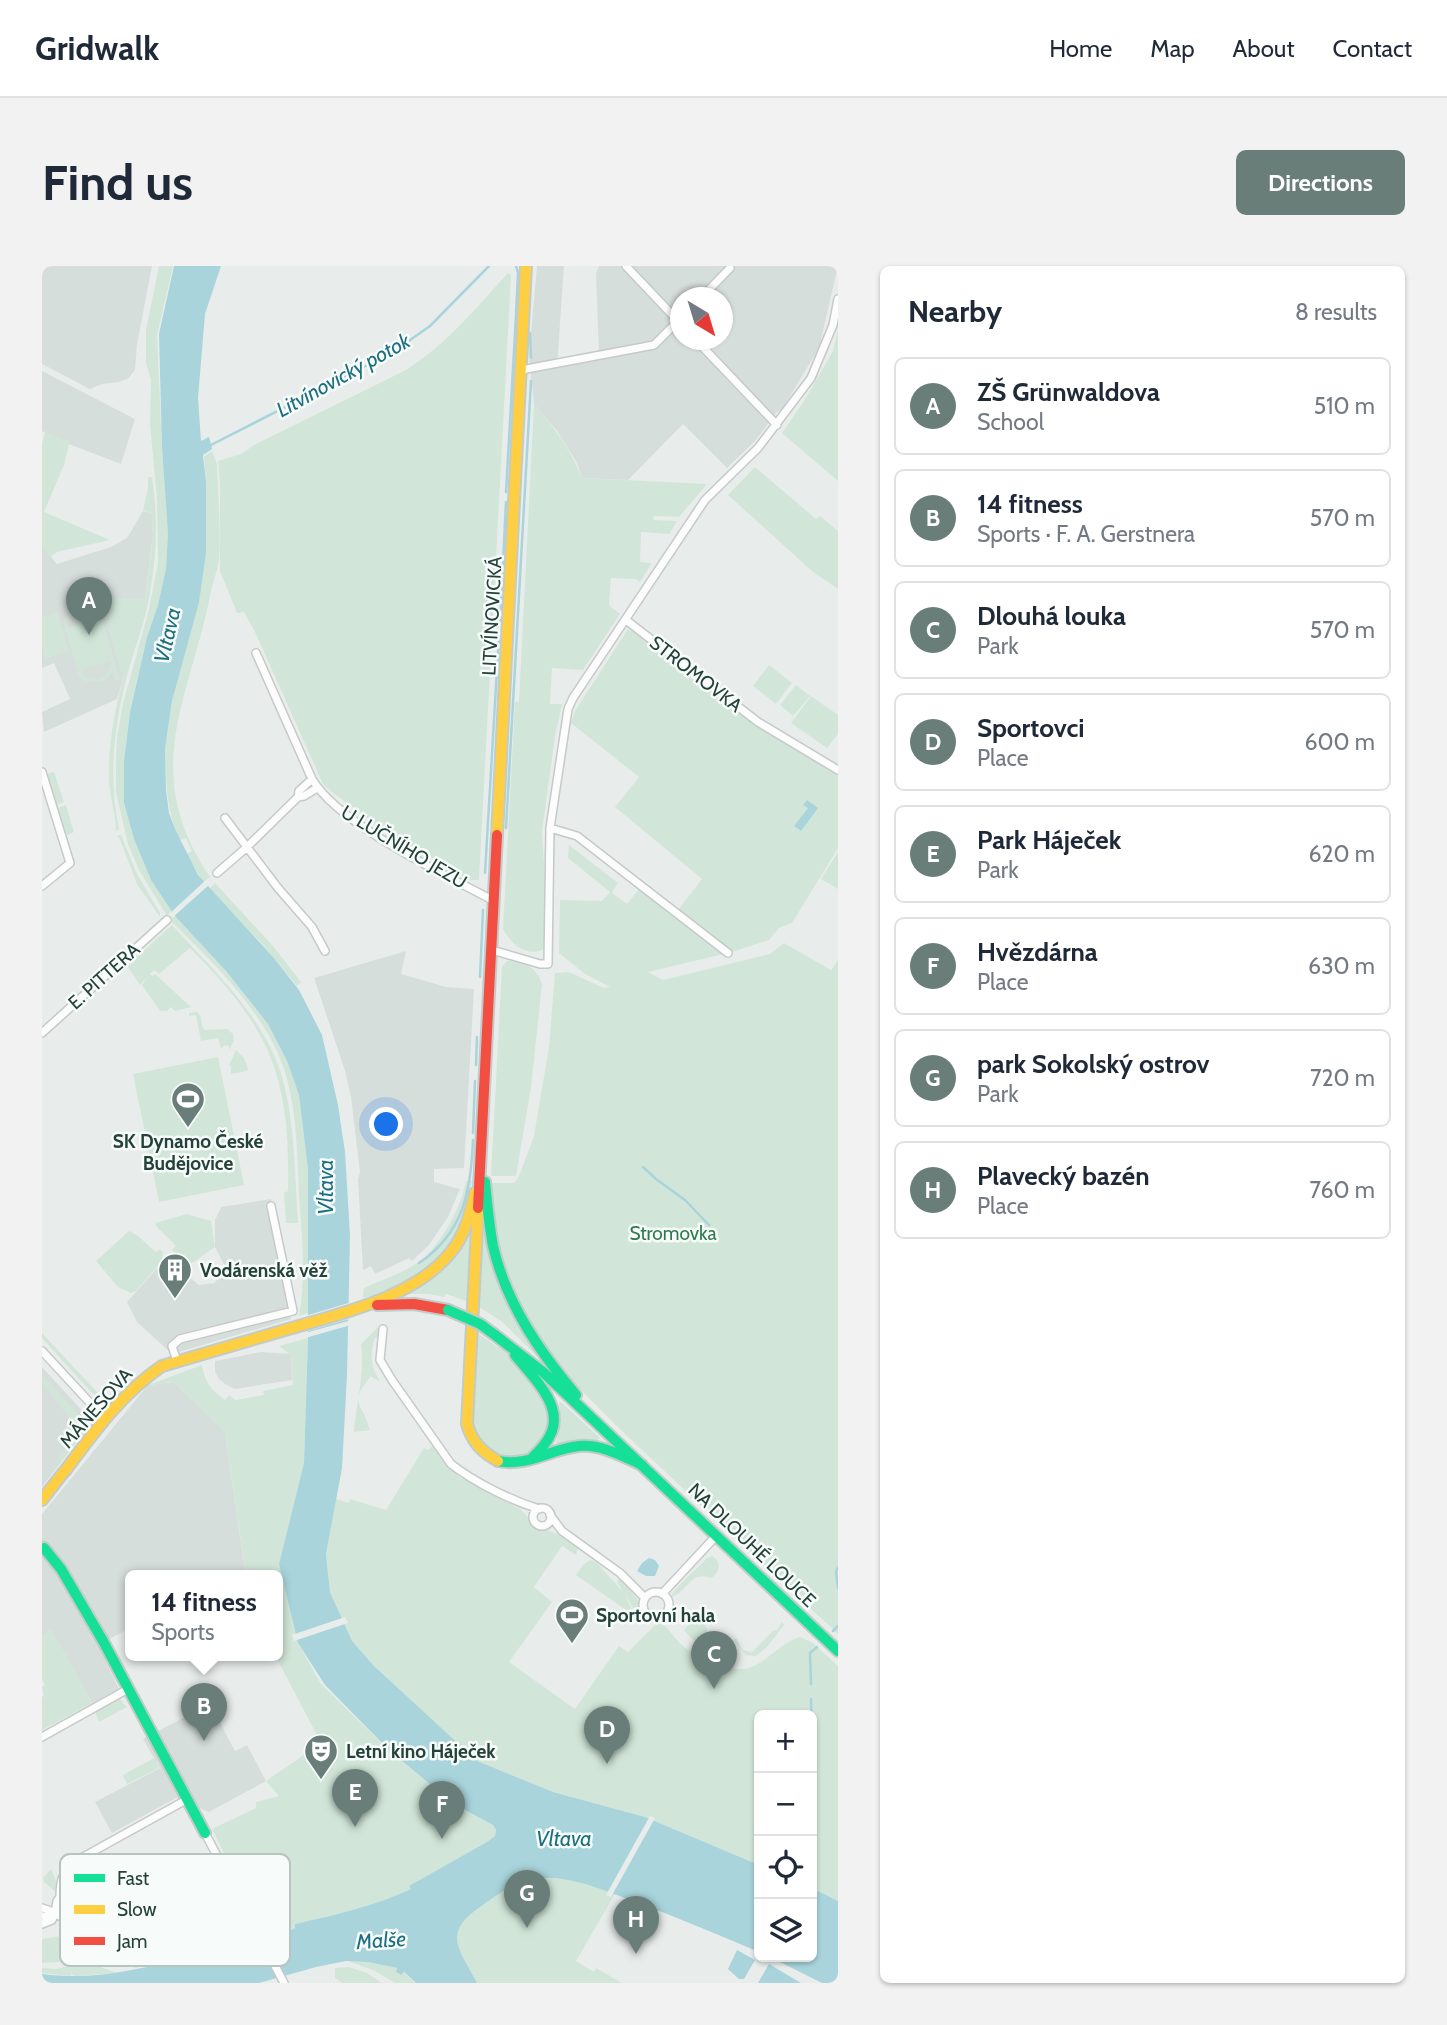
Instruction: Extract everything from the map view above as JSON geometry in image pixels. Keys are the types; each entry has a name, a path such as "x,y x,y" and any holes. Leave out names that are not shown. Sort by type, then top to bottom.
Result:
{"main road":[{"name":"LITVÍNOVICKÁ","path":"481,1156 526,266"},
{"path":"364,1307 392,1294 430,1270 452,1250 469,1213 481,1156"},
{"path":"481,1156 496,1256 514,1304 528,1332 547,1360 609,1434"},
{"path":"481,1156 467,1424 473,1441 484,1454 510,1464 571,1447 594,1446 642,1465"},
{"path":"364,1307 414,1304 448,1310 473,1320 543,1373 609,1434"},
{"name":"MÁNESOVA","path":"42,1500 105,1419 138,1383 162,1366 364,1307"},
{"path":"500,1339 543,1389 553,1409 555,1420 550,1438 528,1461"},
{"name":"NA DLOUHÉ LOUCE","path":"609,1434 838,1651"},
{"path":"44,1548 61,1569 103,1641 205,1833"}],"street":[{"path":"626,266 670,311"},
{"path":"712,287 730,268"},
{"path":"492,950 548,964 550,828 568,709 705,500 758,448 811,378 833,325 838,299"},
{"path":"521,370 654,345 670,330"},
{"path":"705,350 776,425"},
{"name":"STROMOVKA","path":"626,620 758,722 838,770"},
{"name":"U LUČNÍHO JEZU","path":"256,653 317,788 359,824 495,901"},
{"path":"42,772 70,863 42,886"},
{"path":"298,797 299,791 312,779"},
{"path":"218,873 298,797 317,788"},
{"path":"225,818 246,848 312,927 325,951"},
{"path":"550,828 576,836 728,953"},
{"name":"E. PITTERA","path":"42,1032 167,920"},
{"path":"177,1361 172,1346 180,1339 293,1311 271,1206"},
{"path":"383,1329 380,1360 443,1455 460,1471 520,1503 547,1510 562,1531 620,1573 645,1598"},
{"path":"42,1351 105,1419"},
{"path":"520,1503 537,1525 562,1531"},
{"path":"533,1518 534,1512 539,1509"},
{"path":"545,1525 550,1521 550,1516"},
{"path":"662,1594 716,1536"},
{"path":"651,1594 662,1594 667,1599 666,1613 652,1618 646,1614 643,1606 645,1598 651,1594"},
{"path":"42,1737 128,1689"},
{"path":"88,1854 186,1800"},
{"path":"205,1833 216,1854"},
{"path":"42,1924 52,1920 60,1897"},
{"path":"42,1908 60,1917"},
{"path":"42,1916 55,1914"}],"shaded area":[{"path":"42,266 152,266 137,344 135,370 129,378 90,389 42,364"},
{"path":"537,266 564,266 557,367 599,357 596,273 599,266 838,266 819,348 783,408 727,468 683,424 628,480 582,478 577,463 557,431 534,404 529,355"},
{"path":"42,371 135,419 121,464 42,431"},
{"path":"143,511 152,514 153,536 144,605 117,699 44,732 42,712 70,699 54,663 42,668 42,546 57,564 111,547 127,538"},
{"path":"406,951 401,974 446,987 474,989 464,1168 434,1169 434,1182 460,1189 448,1217 429,1245 412,1261 409,1258 375,1274 371,1266 363,1270 358,1179 360,1172 351,1097 314,978"},
{"path":"271,1199 289,1276 291,1319 172,1354 137,1322 127,1302 166,1258 199,1285 214,1283 227,1270 215,1247 215,1220 221,1207"},
{"path":"261,1352 291,1354 292,1380 235,1389 219,1379 215,1372 215,1361"},
{"path":"42,1367 87,1416 89,1422 42,1487"},
{"path":"174,1382 225,1432 245,1570 125,1570 125,1631 98,1645 119,1689 92,1703 51,1630 42,1636 42,1514 148,1385"},
{"path":"210,1704 235,1751 247,1745 266,1781 209,1812 176,1798 112,1833 95,1802 160,1768 143,1739"}],"green space":[{"path":"159,266 173,266 157,335 168,534 166,569 130,711 124,761 124,803 134,839 151,880 172,911 167,916 139,870 128,844 116,792 117,737 123,704 149,609 158,563 157,499 150,424 151,380 146,363 146,330"},
{"path":"508,273 511,275 479,880 469,880 387,832 323,784 255,632 244,612 237,613 220,571 218,461 241,454 254,445 404,371 446,338"},
{"path":"838,330 838,481 782,433 833,351"},
{"path":"534,404 561,439 582,478 707,484 679,517 653,516 654,520 677,521 669,534 641,532 640,562 652,563 640,582 635,579 611,578 609,604 620,614 583,670 552,668 550,704 562,704 542,832 545,881 544,949 532,952 520,948 510,940 503,929 515,702 519,702"},
{"path":"45,433 70,441 64,465 44,512 110,540 57,552 50,557 42,547 42,444"},
{"path":"212,451 217,464 219,560 182,701 173,768 177,802 189,838 210,877 203,882 186,854 192,851 186,838 180,840 175,829 168,796 165,749 206,482 204,457"},
{"path":"755,467 816,519 820,516 838,531 838,589 813,572 728,495"},
{"path":"148,477 152,477 155,506 154,564 146,612 130,665 114,746 115,808 119,829 116,831 109,781 110,753 115,712 125,671 121,672 99,598 145,599 153,536 152,514 143,510"},
{"path":"97,602 120,679 116,680 113,671 101,682 88,682 78,673 64,624 68,614 75,608 94,608 93,603","holes":["81,609 94,612 99,619 68,628 70,616","101,629 111,662 107,673 94,680 80,670 110,661"]},
{"path":"57,612 69,650 45,659 42,649 42,617"},
{"name":"Stromovka","path":"628,629 640,635 771,735 838,774 838,848 792,923 779,928 769,940 732,952 648,972 663,980 770,954 784,943 831,970 838,960 838,1634 624,1433 558,1365 524,1312 500,1250 491,1183 514,1183 534,1136 549,1047 555,973 569,972 604,988 610,987 585,974 559,953 560,900 602,901 610,892 568,858 569,845 618,883 612,893 627,904 640,888 675,914 702,879 615,807 639,777 571,723 575,711"},
{"path":"769,665 792,683 776,704 753,686"},
{"path":"796,685 810,696 793,716 780,705"},
{"path":"811,696 838,715 838,734 827,748 791,723"},
{"path":"54,772 64,802 57,805 47,774"},
{"path":"66,805 74,832 67,835 58,808"},
{"path":"121,835 137,874 160,917 137,884 119,837 116,836"},
{"path":"838,852 838,889 821,879"},
{"path":"215,883 273,946 301,982 297,986 263,945 209,889"},
{"path":"175,916 226,971 268,1024 287,1061 299,1095 308,1169 308,1313 299,1316 303,1270 296,1132 285,1072 265,1029 251,1009 220,971 170,920"},
{"path":"172,925 237,996 275,1057 290,1115 298,1223 286,1223 284,1193 288,1191 288,1154 282,1099 273,1064 251,1020 222,982 190,948 159,974 154,970 150,974 155,974 191,1007 175,1011 171,1007 167,1011 160,1011 142,985 149,976 140,985 127,966"},
{"path":"512,960 531,968 542,984 531,1088 516,1176 491,1176 502,967"},
{"path":"197,1012 205,1030 227,1029 233,1034 234,1041 229,1050 229,1046 225,1045 221,1049 218,1038 201,1041 196,1015 189,1016 189,1013"},
{"path":"236,1050 244,1058 248,1069 231,1074 229,1065"},
{"name":"SK Dynamo České Budějovice","path":"218,1057 244,1185 159,1202 133,1074"},
{"path":"466,1181 472,1181 464,1215 453,1241 444,1253 421,1273 405,1282 378,1295 363,1298 364,1288 410,1267 431,1251 456,1212"},
{"path":"484,1211 488,1242 546,1365 501,1321 479,1307"},
{"path":"187,1214 211,1221 215,1247 188,1266 172,1250 176,1246 155,1223"},
{"path":"472,1227 469,1302 446,1294 444,1297 408,1294 454,1258"},
{"path":"129,1231 156,1252 160,1249 163,1252 162,1261 136,1291 131,1293 118,1287 96,1261"},
{"path":"378,1327 372,1359 379,1381 371,1376 358,1397 361,1377 361,1344"},
{"path":"42,1333 97,1392 99,1398 42,1338"},
{"path":"477,1333 498,1347 500,1345 528,1376 547,1403 550,1412 547,1435 540,1445 526,1454 506,1457 490,1450 474,1427 472,1417"},
{"path":"308,1338 304,1464 279,1564 280,1570 245,1570 225,1432 174,1382 148,1385 202,1365 209,1385 225,1400 229,1395 235,1400 264,1395 263,1391 293,1385 291,1355 279,1346"},
{"path":"42,1375 81,1417 75,1431 70,1428 74,1424 42,1382"},
{"path":"358,1398 359,1403 370,1430 354,1432"},
{"path":"561,1402 600,1438 556,1443 561,1421"},
{"path":"87,1416 88,1425 60,1463 57,1459"},
{"path":"432,1446 459,1477 520,1509 537,1526 560,1535 578,1548 576,1555 562,1546 534,1587 552,1602 509,1662 575,1709 619,1646 628,1652 658,1622 688,1650 722,1666 740,1669 754,1666 786,1643 800,1637 813,1643 838,1666 838,1901 817,1890 817,1710 754,1710 754,1863 645,1817 553,1792 477,1762 374,1666 352,1641 330,1592 326,1554 336,1499 349,1503 350,1499 386,1510 424,1448 428,1450"},
{"path":"712,1556 718,1564 714,1576 693,1579 677,1595 671,1597 707,1558"},
{"path":"590,1560 596,1562 624,1593 636,1617 576,1575"},
{"path":"619,1578 640,1605 640,1622 617,1582"},
{"path":"283,1581 298,1643 321,1684 390,1751 454,1804 493,1825 495,1836 410,1886 411,1889 369,1905 295,1924 295,1928 290,1929 290,1854 225,1854 212,1829 256,1808 256,1802 279,1796 266,1781 321,1743 278,1661 283,1661"},
{"path":"701,1611 709,1637 736,1659 714,1655 684,1630"},
{"path":"782,1622 784,1625 767,1647 756,1656 746,1655 734,1641 734,1638 737,1639 742,1650 752,1652 776,1631"},
{"path":"51,1629 92,1703 42,1730 42,1687 45,1685 42,1679 42,1636"},
{"path":"119,1698 127,1707 99,1722 95,1711"},
{"path":"154,1758 159,1768 127,1784 123,1775"},
{"path":"51,1869 57,1883 57,1893 43,1878"},
{"path":"541,1878 577,1880 615,1894 576,1961 594,1972 596,1968 622,1983 477,1983 457,1946 456,1933 459,1926 473,1911 493,1897 519,1884"},
{"path":"60,1936 60,1962 42,1963 42,1939"},
{"path":"348,1961 397,1968 396,1972 401,1975 404,1973 415,1983 395,1983 375,1971"},
{"path":"68,1966 98,1966 117,1973 76,1976 72,1975 72,1972 71,1976 42,1973 42,1968"},
{"path":"349,1967 367,1973 382,1983 342,1983 335,1978 335,1968"}],"water":[{"name":"Vltava","path":"174,266 221,266 205,314 198,398 201,441 209,437 212,449 203,455 206,482 206,553 199,602 172,701 165,749 166,790 169,813 198,875 273,957 299,990 322,1035 338,1105 345,1152 350,1236 342,1468 326,1554 330,1592 352,1641 374,1666 477,1761 553,1792 645,1817 754,1863 754,1950 598,1888 566,1879 543,1878 517,1884 502,1892 468,1916 461,1925 457,1934 460,1951 477,1983 416,1983 404,1972 401,1975 396,1972 397,1968 346,1961 259,1983 42,1983 42,1974 99,1975 149,1966 290,1966 290,1930 295,1928 295,1924 340,1913 411,1889 409,1886 487,1842 495,1836 496,1830 493,1825 454,1804 390,1751 325,1685 298,1643 283,1581 283,1570 280,1570 279,1564 304,1463 308,1338 308,1169 299,1095 287,1061 268,1024 226,971 175,916 151,880 134,839 124,803 124,761 130,712 166,569 168,534 162,448 159,334"},
{"path":"807,800 818,808 801,831 794,826 808,808 803,805"},
{"path":"649,1558 655,1560 659,1566 655,1576 646,1576 637,1571"},
{"path":"817,1890 838,1901 838,1983 822,1983 780,1962 817,1962"},
{"path":"737,1950 754,1959 744,1979 739,1979 728,1969"},
{"path":"769,1964 801,1983 758,1983"}],"pier":[{"path":"206,880 210,884 172,918 169,914"},
{"path":"352,1302 352,1318 305,1332 305,1316"},
{"path":"352,1320 351,1325 305,1338 305,1333"},
{"path":"345,1617 348,1623 294,1641 292,1635"},
{"path":"650,1816 655,1818 611,1897 606,1895"}],"waterway":[{"name":"Litvínovický potok","path":"209,446 393,352 430,326 489,266"},
{"path":"506,492 518,273 516,266"},
{"path":"528,333 531,358"},
{"path":"506,828 531,381"},
{"path":"500,624 506,502"},
{"path":"485,873 499,635"},
{"path":"480,977 483,910"},
{"path":"476,1065 477,1037"},
{"path":"473,1133 475,1081"},
{"path":"419,1263 446,1238 462,1209 470,1176 473,1140"},
{"path":"643,1167 685,1200 709,1225"},
{"path":"838,1567 838,1588"},
{"path":"833,1631 838,1626"},
{"path":"811,1684 810,1653 817,1647"},
{"path":"811,1699 811,1710"}],"traffic: fast":[{"path":"485,1182 493,1246 506,1287 537,1344 576,1395"},
{"path":"448,1310 480,1324 495,1335"},
{"path":"495,1335 543,1372 838,1651"},
{"path":"515,1355 543,1390 553,1410 552,1431 544,1446 532,1458"},
{"path":"498,1461 519,1462 568,1448 587,1446 611,1451 642,1465"},
{"path":"44,1548 61,1569 103,1641 205,1833"}],"traffic: slow":[{"path":"497,835 526,266"},
{"path":"65,1471 121,1401 162,1366 351,1310 397,1293 417,1281 436,1268 460,1239 475,1193"},
{"path":"478,1208 467,1424 478,1446 498,1461"},
{"path":"42,1500 63,1473"}],"traffic: jam":[{"path":"478,1208 497,835"},
{"path":"377,1305 414,1304 448,1310"}],"place":[{"name":"ZŠ Grünwaldova","path":"89,635"},
{"name":"SK Dynamo České Budějovice","path":"188,1129"},
{"name":"Vodárenská věž","path":"175,1300"},
{"name":"Sportovní hala","path":"572,1645"},
{"name":"Dlouhá louka","path":"714,1689"},
{"name":"14 fitness","path":"204,1741"},
{"name":"Sportovci","path":"607,1764"},
{"name":"Letní kino Háječek","path":"321,1781"},
{"name":"Park Háječek","path":"355,1827"},
{"name":"Hvězdárna","path":"442,1839"},
{"name":"park Sokolský ostrov","path":"527,1928"},
{"name":"Plavecký bazén","path":"636,1954"}],"water label":[{"name":"Malše","path":"381,1940"}]}
